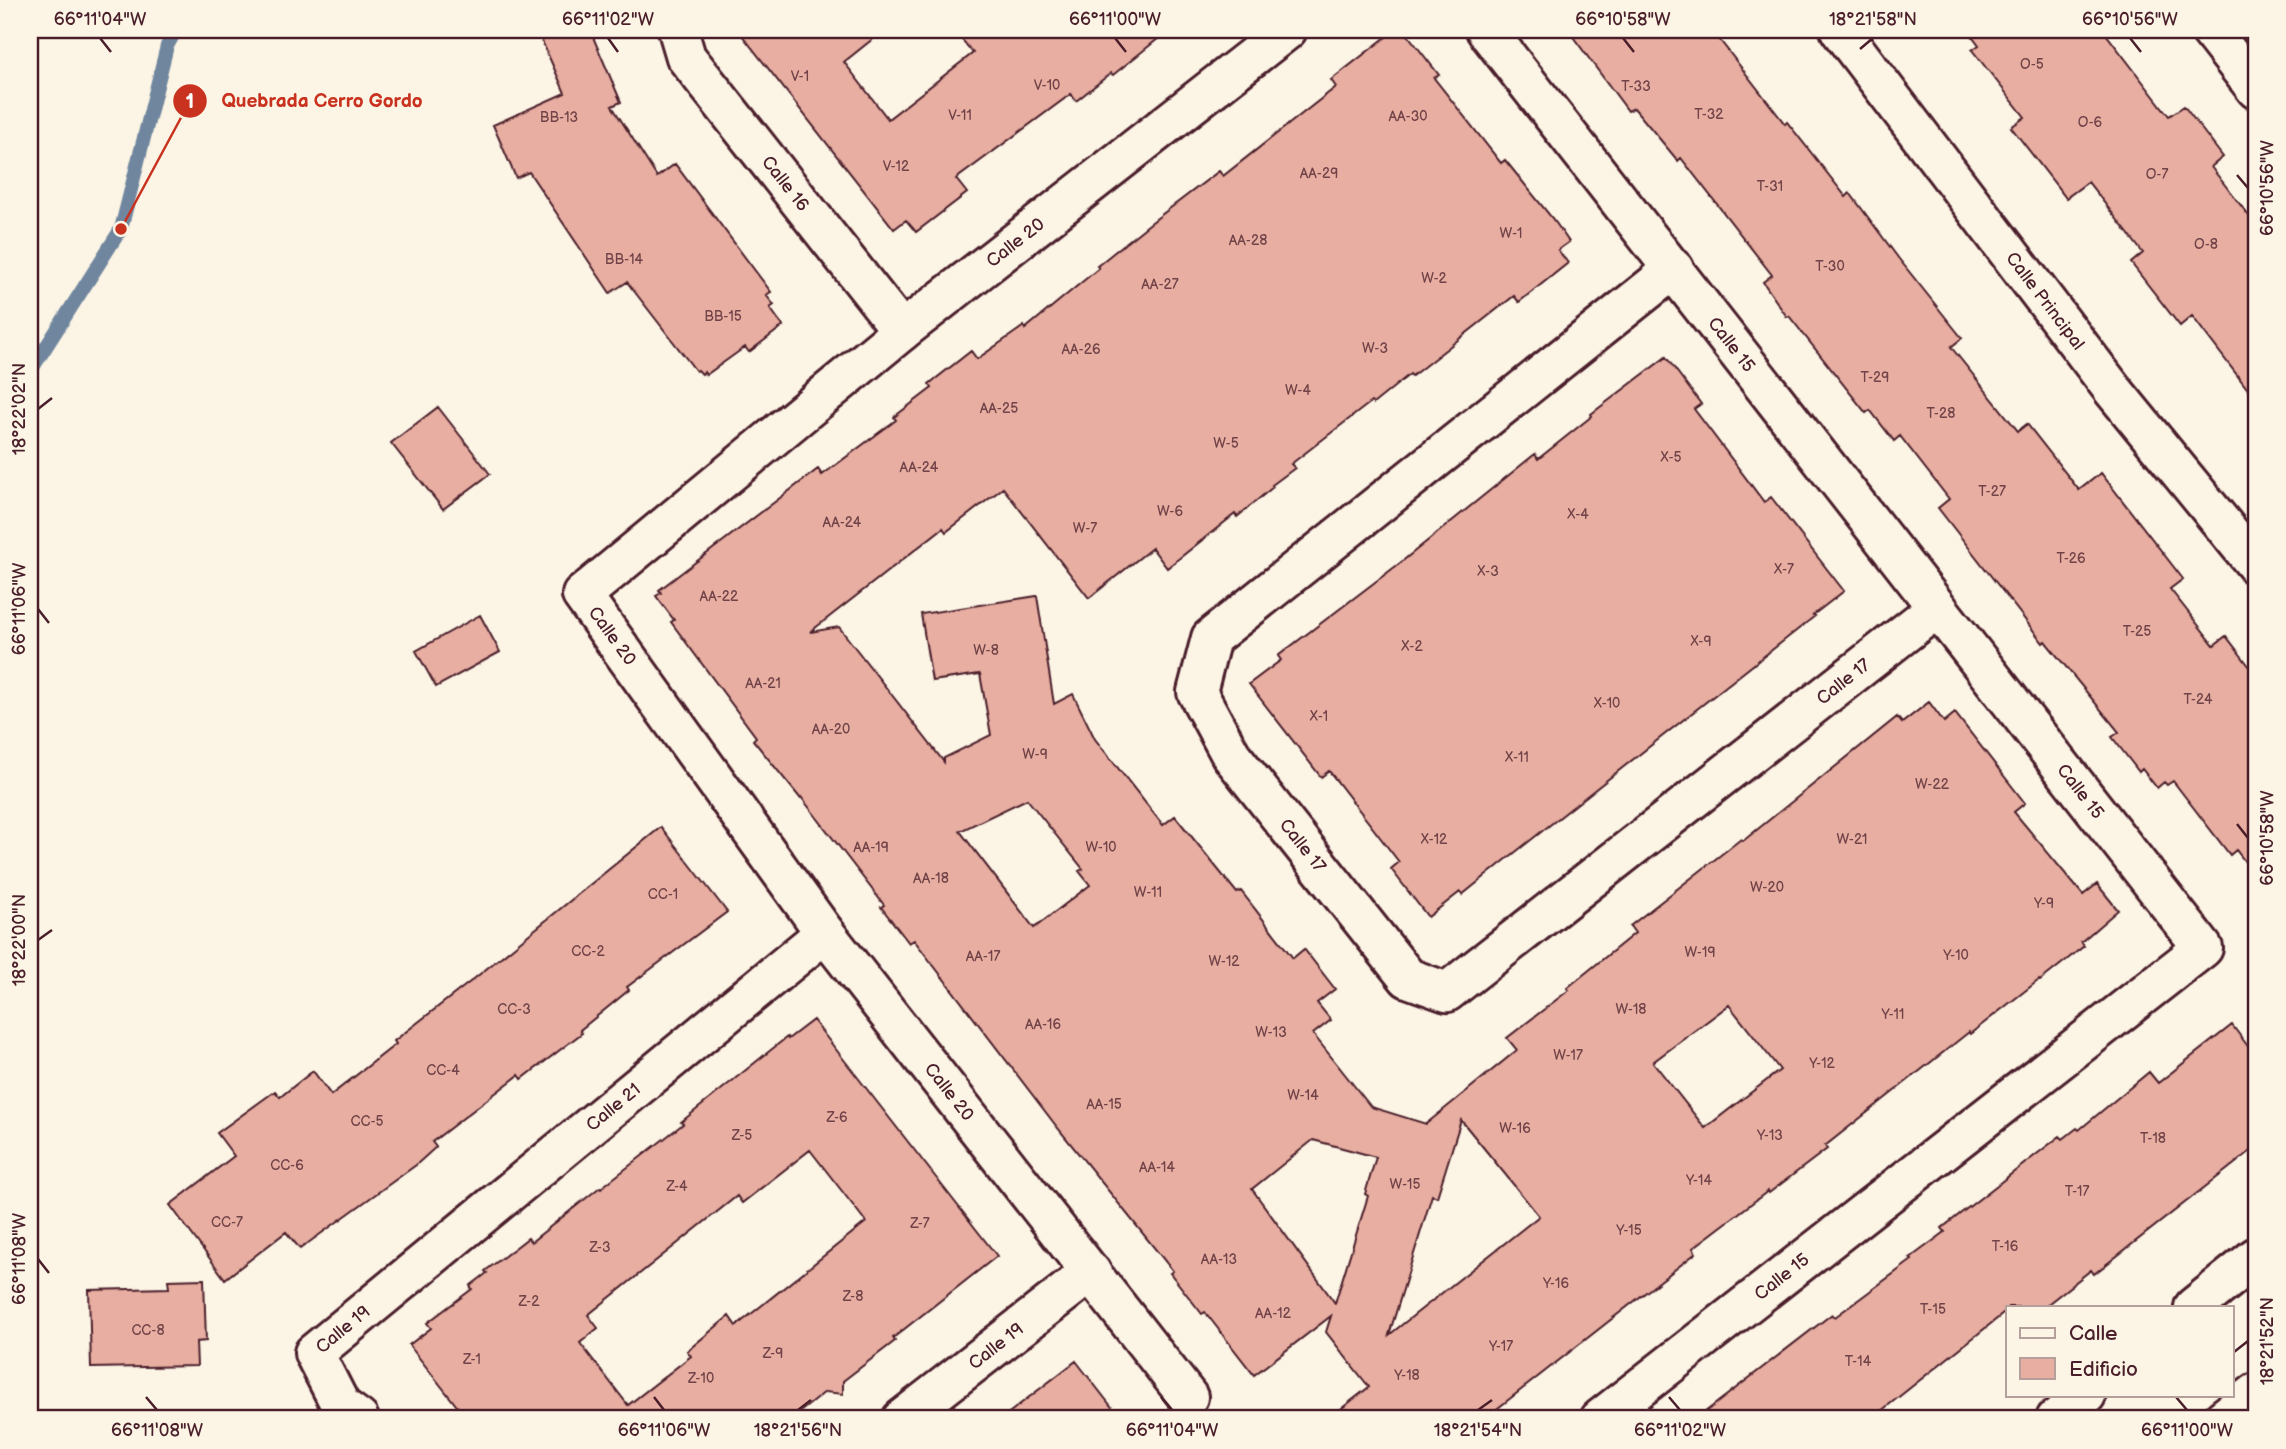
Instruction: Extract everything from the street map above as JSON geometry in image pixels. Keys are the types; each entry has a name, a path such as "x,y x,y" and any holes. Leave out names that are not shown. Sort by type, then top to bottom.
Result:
{"main road":[{"name":"Calle 16","path":"678,30 686,57 902,331"},
{"name":"Calle 20","path":"1188,1397 825,933 582,594 902,331 1287,30"},
{"name":"Calle 15","path":"1486,30 2203,948 1600,1419"},
{"name":"Calle Principal","path":"1840,30 2113,390 2256,565"},
{"path":"2210,30 2256,89"},
{"name":"Calle 17","path":"1674,269 1211,638 1197,692 1231,755 1408,978 1447,992 1937,608"},
{"name":"Calle 21","path":"403,1280 825,933"},
{"path":"2195,1306 2256,1257"},
{"name":"Calle 19","path":"902,1419 1091,1272"},
{"name":"Calle 19","path":"359,1419 341,1406 314,1353 403,1280"},
{"path":"2223,1419 2256,1393"},
{"path":"2056,1419 2085,1396"}],"building":[{"path":"537,30 590,30 621,102 612,106 657,177 675,164 771,292 766,295 774,305 770,308 783,326 749,352 745,347 706,375 696,371 627,282 610,293 529,172 516,178 493,125 565,93"},
{"path":"738,30 884,30 844,62 888,119 973,53 954,30 1169,30 1076,101 1071,94 956,179 967,193 916,232 906,220 894,229"},
{"path":"1395,30 1404,30 1439,75 1434,78 1501,163 1505,160 1556,223 1569,242 1558,250 1568,263 1519,302 1514,296 1412,376 1410,374 1373,404 1371,402 1291,464 1295,468 1237,517 1235,514 1167,568 1152,548 1089,598 1003,488 946,532 943,528 810,632 839,627 944,762 944,758 991,735 980,674 932,681 921,614 1037,596 1054,704 1073,694 1095,739 1163,825 1175,816 1237,893 1241,891 1293,958 1304,949 1335,989 1317,1003 1331,1020 1313,1034 1371,1107 1426,1124 1517,1050 1507,1038 1569,990 1567,988 1635,933 1630,926 1741,839 1743,841 1897,717 1902,723 1929,702 1944,722 1955,713 2025,803 2014,812 2083,895 2097,884 2118,910 2081,942 2084,946 1970,1034 1969,1032 1825,1146 1827,1149 1693,1248 1696,1253 1484,1419 1328,1419 1369,1387 1326,1332 1331,1316 1254,1375 1205,1312 1202,1314 1170,1273 1173,1271 1057,1127 914,940 909,943 881,907 884,905 801,797 753,740 756,737 671,622 674,620 656,596 661,593 659,590 818,469 822,475 896,420 894,417 932,388 929,384 971,351 977,359 1024,326 1025,329 1148,225 1219,171 1223,176 1336,87 1331,80","holes":["1027,799 1083,869 1079,871 1090,885 1034,928 960,831","1729,1005 1780,1070 1705,1128 1653,1062","1461,1120 1539,1216 1389,1335 1432,1195 1437,1197","1313,1140 1376,1157 1365,1194 1368,1196 1335,1303 1252,1189"]},
{"path":"1568,30 1712,30 1846,197 1850,193 1962,338 1951,347 2018,431 2027,424 2079,490 2101,473 2183,579 2170,589 2214,645 2226,636 2256,675 2256,876 2236,850 2230,855 2173,781 2167,785 2164,782 2157,788 2142,769 2139,772 2112,737 2119,732 2045,641 2043,643 1938,508 1949,499 1900,436 1894,441 1870,410 1866,413 1789,316 1787,317 1763,282 1772,275 1681,158 1678,161 1634,108 1628,111"},
{"path":"1968,30 2103,30 2169,116 2184,106 2223,157 2211,167 2256,225 2256,400 2192,316 2180,326 2131,263 2143,253 2088,182 2066,198 2011,127 2025,117 1972,50 1979,45"},
{"path":"1666,357 1701,404 1694,409 1764,502 1771,497 1844,591 1462,895 1460,892 1428,917 1391,869 1399,862 1329,771 1321,777 1249,684 1281,660 1278,656 1400,563 1535,454 1538,459 1592,416 1591,414"},
{"path":"438,407 490,474 443,509 391,443"},
{"path":"480,615 500,652 436,687 416,651"},
{"path":"661,827 727,912 627,987 629,990 580,1030 582,1033 522,1079 519,1075 432,1142 436,1147 416,1165 300,1249 286,1232 225,1279 170,1205 234,1156 217,1133 275,1091 280,1097 313,1071 331,1095 396,1044 394,1041"},
{"path":"813,1020 997,1256 843,1381 843,1394 825,1392 791,1419 467,1419 409,1345 431,1328 427,1323 472,1289 470,1286 487,1273 485,1271 528,1238 531,1242 683,1124 681,1122 787,1037 788,1039","holes":["810,1150 866,1222 736,1326 729,1316 687,1351 691,1356 628,1405 580,1343 598,1328 588,1315 737,1196 742,1203"]},
{"path":"2232,1025 2256,1057 2256,1147 2094,1274 2091,1270 2045,1306 2006,1306 2006,1312 1871,1419 1696,1419 1832,1314 1835,1317 1912,1260 1910,1258 1945,1232 1942,1228 2060,1136 2063,1139 2077,1128 2079,1130 2149,1072 2158,1083"},
{"path":"204,1279 206,1341 196,1342 197,1366 91,1368 89,1290 169,1288 168,1280"},
{"path":"1076,1361 1121,1419 1001,1419"}],"waterway":[{"path":"30,372 121,229 167,46 176,30"}],"place":[{"name":"Quebrada Cerro Gordo","path":"121,229"}]}
